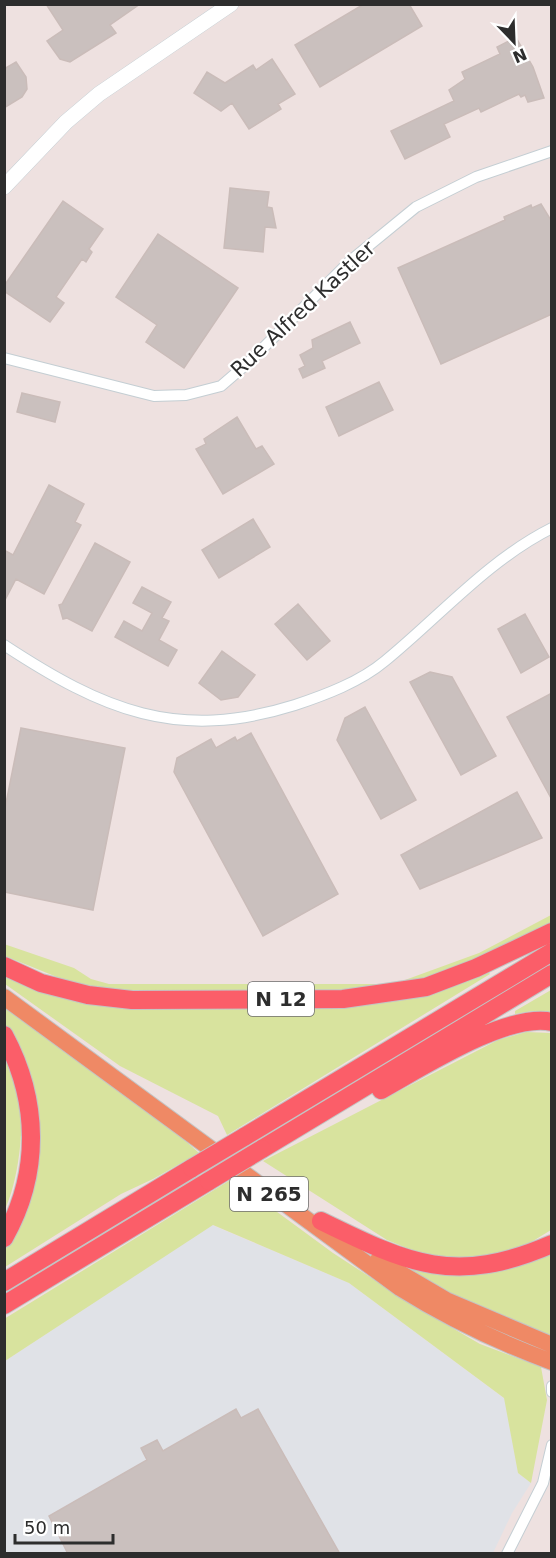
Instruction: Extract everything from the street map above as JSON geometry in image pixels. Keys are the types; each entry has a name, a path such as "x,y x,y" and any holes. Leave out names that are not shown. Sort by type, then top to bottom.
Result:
{"highway":[{"name":"N 12","path":"4,966 41,983 88,995 132,1000 343,999 426,987 476,968 552,932"},
{"path":"4,1282 552,952"},
{"path":"4,1305 552,974"},
{"path":"316,1116 360,1102 461,1047 508,1025 552,1022"},
{"path":"4,1035 18,1061 30,1104 31,1130 27,1182 16,1216 4,1238"},
{"path":"321,1221 387,1253 417,1263 450,1266 490,1265 522,1257 552,1244"}],"main road":[{"name":"N 265","path":"4,986 321,1221 385,1265 446,1300 552,1345"},
{"name":"N 265","path":"4,997 400,1288 438,1312 505,1344 552,1362"}],"street":[{"path":"4,187 82,108 231,4"},
{"name":"Rue Alfred Kastler","path":"4,358 154,396 186,395 221,386 250,361 350,261 416,207 476,177 552,151"},
{"path":"4,645 71,686 118,708 166,720 213,720 265,714 314,698 369,673 482,576 552,528"},
{"path":"552,1386 552,1392"},
{"path":"507,1554 543,1483 552,1445"}],"shaded area":[{"path":"212,1225 349,1283 505,1399 518,1473 531,1483 512,1513 493,1553 5,1554 5,1361"}],"green space":[{"path":"551,915 551,923 428,981 385,990 94,992 5,956 4,944 74,968 91,979 109,984 394,984 479,953"},
{"path":"486,969 490,974 227,1135 218,1116 120,1066 5,984 5,972 49,991 258,1006"},
{"path":"551,990 551,1014 532,1011 515,1014 515,1011"},
{"path":"5,1005 128,1095 199,1153 121,1194 5,1267 4,1251 34,1172 5,1030"},
{"path":"526,1032 551,1033 551,1230 528,1244 484,1258 429,1257 387,1240 263,1161 498,1040"},
{"path":"5,1058 17,1084 20,1097 21,1129 18,1165 5,1209"},
{"path":"232,1179 333,1253 416,1307 480,1344 541,1367 547,1400 531,1483 518,1473 504,1398 349,1283 213,1225 5,1361 4,1319"},
{"path":"551,1249 551,1337 489,1316 397,1265"}],"building":[{"path":"46,4 140,4 110,25 116,33 70,62 60,59 47,41 63,30"},
{"path":"364,4 409,4 422,26 320,87 295,45"},
{"path":"514,34 533,67 544,98 528,102 525,95 521,97 519,94 481,112 479,108 444,124 450,137 405,159 391,131 454,101 449,90 465,79 462,72 500,54 497,47 509,41"},
{"path":"272,59 295,94 278,104 281,109 249,129 232,103 221,111 194,93 207,72 225,83 253,65 256,70"},
{"path":"16,62 26,77 27,89 22,97 4,108 4,69"},
{"path":"230,188 269,192 267,207 272,208 276,228 265,227 263,252 224,248"},
{"path":"63,201 103,229 89,249 92,252 86,262 82,259 56,297 64,303 50,322 4,291 4,286"},
{"path":"541,204 552,222 552,314 441,364 398,268 505,220 504,217 531,205 532,208"},
{"path":"158,234 238,288 184,368 146,342 157,325 116,297"},
{"path":"350,322 360,343 322,361 325,368 303,378 299,369 305,366 300,355 313,348 312,340"},
{"path":"379,382 393,410 339,436 326,407"},
{"path":"22,393 60,402 55,422 17,412"},
{"path":"237,417 256,449 262,446 274,464 223,494 196,449 206,444 204,439"},
{"path":"49,485 84,504 75,522 81,525 44,594 16,579 4,602 4,550 13,555"},
{"path":"253,519 270,547 219,578 202,550"},
{"path":"95,543 130,562 92,631 67,618 63,619 59,605 62,604"},
{"path":"142,587 171,602 162,618 169,621 159,640 177,650 168,666 115,637 124,621 142,631 152,613 133,603"},
{"path":"298,604 330,641 307,660 275,624"},
{"path":"525,614 549,657 521,673 498,629"},
{"path":"222,651 255,675 238,697 221,700 199,683"},
{"path":"430,672 452,677 496,756 461,775 410,682"},
{"path":"552,693 552,800 507,717"},
{"path":"365,707 416,800 381,819 337,740 345,718"},
{"path":"21,728 125,748 93,910 4,892 4,813"},
{"path":"251,733 338,894 263,936 174,772 177,758 211,739 216,748 235,737 237,741"},
{"path":"517,792 542,838 420,889 401,855"},
{"path":"236,1409 241,1418 258,1409 340,1554 68,1554 49,1516 147,1460 141,1448 157,1440 163,1451"}]}
